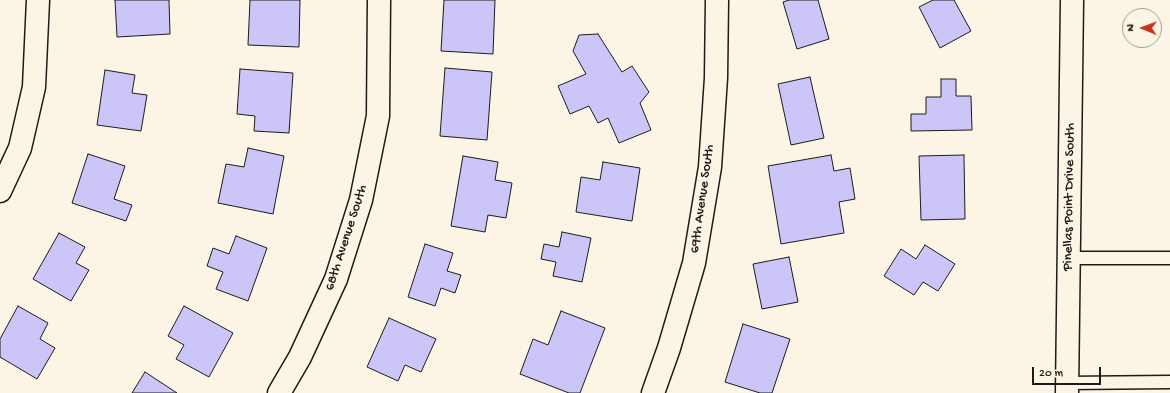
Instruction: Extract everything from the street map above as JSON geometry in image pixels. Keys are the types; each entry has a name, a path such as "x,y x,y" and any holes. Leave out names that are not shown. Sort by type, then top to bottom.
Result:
{"street":[{"path":"0,191 20,148 34,87 38,0"},
{"name":"68th Avenue South","path":"279,393 300,357 336,279 361,200 378,116 379,0"},
{"name":"69th Avenue South","path":"654,393 694,263 710,167 716,78 717,0"},
{"name":"Pinellas Point Drive South","path":"1067,388 1072,0"}],"lane":[{"path":"1069,258 1170,258"},
{"path":"1067,388 1170,382"}],"building":[{"path":"115,0 169,0 170,34 117,37"},
{"path":"250,0 300,0 299,47 248,45"},
{"path":"444,0 495,0 493,54 441,51"},
{"path":"789,0 818,0 829,39 797,49 783,2"},
{"path":"933,0 954,0 971,31 940,48 919,7"},
{"path":"598,34 622,72 632,66 649,92 640,103 651,130 619,143 608,118 598,123 589,106 570,114 558,86 586,74 573,51 579,35"},
{"path":"445,68 492,72 487,140 440,136"},
{"path":"240,69 293,73 289,133 254,131 255,116 237,114"},
{"path":"105,70 135,75 132,93 147,95 141,131 97,125"},
{"path":"810,77 824,138 791,145 778,84"},
{"path":"941,79 956,79 956,96 971,96 972,130 911,131 911,114 926,114 926,97 941,97"},
{"path":"248,148 284,156 273,214 218,203 226,164 244,167"},
{"path":"88,154 125,166 114,199 132,205 126,221 72,203"},
{"path":"831,155 834,171 850,168 855,199 839,202 844,233 781,244 768,166"},
{"path":"964,155 965,219 921,220 919,156"},
{"path":"463,156 498,162 495,180 512,183 506,218 488,215 485,232 451,226"},
{"path":"603,162 640,168 632,221 576,212 581,177 600,180"},
{"path":"562,232 591,238 582,282 553,276 556,262 541,259 544,244 559,247"},
{"path":"59,233 85,247 76,263 89,270 71,301 33,279"},
{"path":"236,236 267,248 248,301 216,289 223,272 207,266 213,248 229,254"},
{"path":"425,244 453,253 447,271 461,275 455,293 441,288 435,306 408,297"},
{"path":"925,245 955,264 938,291 923,282 914,295 884,276 901,249 916,259"},
{"path":"789,257 798,302 762,309 753,264"},
{"path":"18,306 48,323 40,339 55,348 37,379 0,357 0,339"},
{"path":"184,306 233,333 209,377 176,359 184,345 168,336"},
{"path":"561,311 605,328 580,393 569,393 520,374 533,339 548,345"},
{"path":"389,318 436,339 421,372 405,365 398,381 367,367"},
{"path":"743,324 790,339 772,393 760,393 725,382"},
{"path":"145,372 177,393 132,393"}]}
